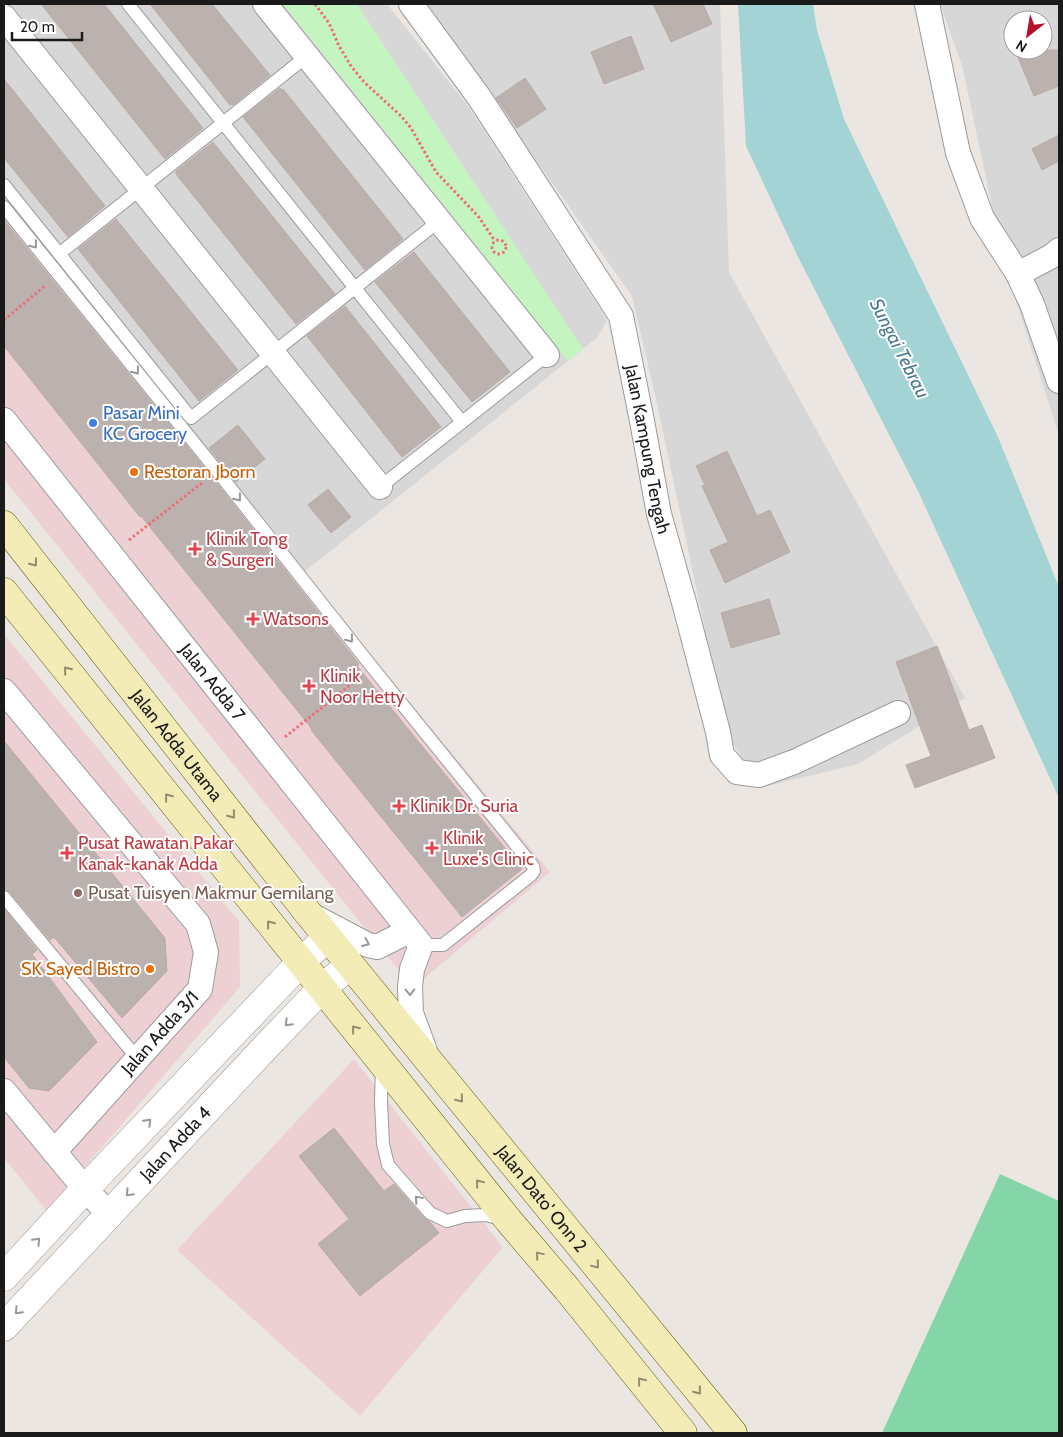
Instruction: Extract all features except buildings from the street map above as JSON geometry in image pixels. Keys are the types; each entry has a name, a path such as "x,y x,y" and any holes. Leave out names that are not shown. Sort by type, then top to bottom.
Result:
{"main road":[{"name":"Jalan Adda Utama","path":"4,525 350,965"},
{"path":"4,592 509,1221 567,1288 683,1433"},
{"name":"Jalan Dato' Onn 2","path":"350,965 733,1433"}],"street":[{"path":"265,4 547,355"},
{"name":"Jalan Kampung Tengah","path":"411,4 479,97 621,316 659,514 685,606 722,755 737,772 759,775 794,762 898,712"},
{"path":"927,4 958,153 982,218 1018,274 1057,368"},
{"path":"4,17 380,488"},
{"path":"1018,274 1052,256 1059,250"},
{"name":"Jalan Adda 7","path":"4,420 415,938"},
{"name":"Jalan Adda 3/1","path":"5,694 198,924 206,952 200,989 54,1152"},
{"path":"308,913 368,945 377,947 415,938 410,987 411,1013 429,1061"},
{"name":"Jalan Adda 4","path":"4,1276 301,962 328,937"},
{"name":"Jalan Adda 4","path":"4,1327 322,988 350,965"},
{"path":"4,1091 85,1189 109,1214"}],"lane":[{"path":"128,4 462,422"},
{"path":"59,254 307,56"},
{"path":"4,185 191,418 439,221"},
{"path":"4,207 532,866 534,871 443,945 415,938"},
{"path":"380,488 547,355"},
{"path":"4,897 137,1058"},
{"path":"382,1062 383,1144 388,1164 430,1213 447,1221 465,1216 485,1215 509,1221"}],"path":[{"path":"315,4 329,23 339,46 351,66 369,87 401,116 411,128 436,172 478,216 494,241"},
{"path":"500,240 504,242 505,250 496,254 492,247 494,241 500,240"},
{"path":"4,320 58,275"},
{"path":"110,555 217,471"},
{"path":"267,752 372,667"}],"shaded area":[{"path":"4,4 387,4 469,107 607,320 598,337 303,573 4,199"},
{"path":"426,4 720,4 729,272 965,698 858,764 759,788 727,733 656,399 632,296"},
{"path":"940,4 1059,4 1059,435 1004,263 962,65"},
{"path":"4,199 303,573 550,872 413,988 4,479"},
{"path":"4,634 239,921 240,987 47,1211 4,1158"},
{"path":"354,1059 503,1247 360,1416 177,1250"}],"green space":[{"path":"283,4 357,4 583,349 568,361"},
{"path":"1000,1174 1059,1201 1059,1433 882,1433"}],"water":[{"name":"Sungai Tebrau","path":"738,4 813,4 817,30 844,119 998,437 1059,587 1059,798 918,491 798,257 746,146"}],"place":[{"name":"Pasar Mini KC Grocery","path":"93,423"},
{"name":"Restoran Jborn","path":"134,472"},
{"name":"Klinik Tong & Surgeri","path":"195,549"},
{"name":"Watsons","path":"253,619"},
{"name":"Klinik Noor Hetty","path":"309,686"},
{"name":"Klinik Dr. Suria","path":"399,806"},
{"name":"Klinik Luxe's Clinic","path":"432,848"},
{"name":"Pusat Rawatan Pakar Kanak-kanak Adda","path":"67,853"},
{"name":"Pusat Tuisyen Makmur Gemilang","path":"78,893"},
{"name":"SK Sayed Bistro","path":"150,969"}]}
